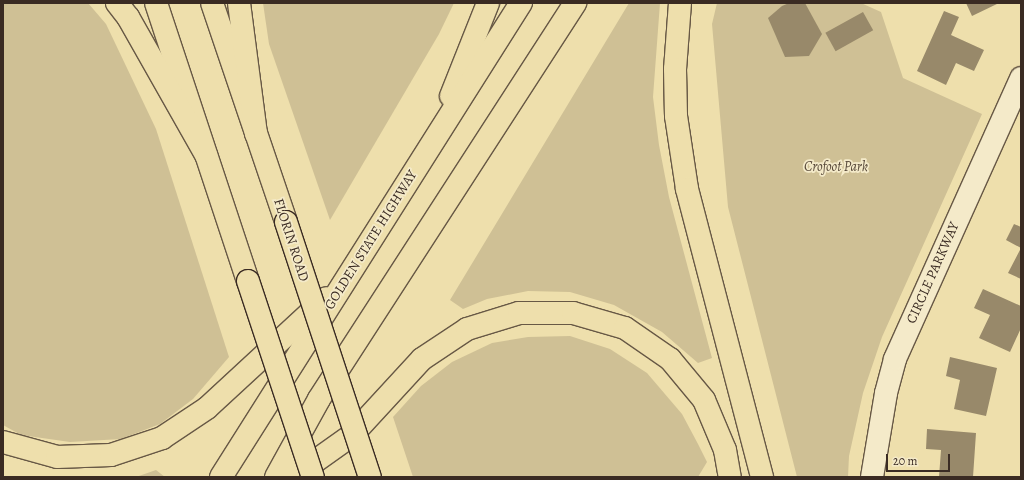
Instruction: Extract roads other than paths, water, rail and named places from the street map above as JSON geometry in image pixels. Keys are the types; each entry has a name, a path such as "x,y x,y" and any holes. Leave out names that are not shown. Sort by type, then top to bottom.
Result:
{"main road":[{"path":"117,3 128,17 206,155"},
{"path":"156,3 313,477"},
{"name":"FLORIN ROAD","path":"212,3 370,477"},
{"path":"239,3 256,134"},
{"path":"430,148 488,3"},
{"name":"GOLDEN STATE HIGHWAY","path":"221,477 521,3"},
{"path":"276,477 319,399 575,3"},
{"path":"680,3 675,68 676,116 687,189 762,477"},
{"path":"3,442 57,456 111,455 162,438 207,408 348,276"},
{"path":"294,477 352,435 422,359 467,329 518,313 573,313 625,328 670,359 704,400 725,450 730,477"}],"street":[{"name":"CIRCLE PARKWAY","path":"872,477 886,393 895,359 1021,78"}],"park label":[{"name":"Crofoot Park","path":"836,167"}]}
